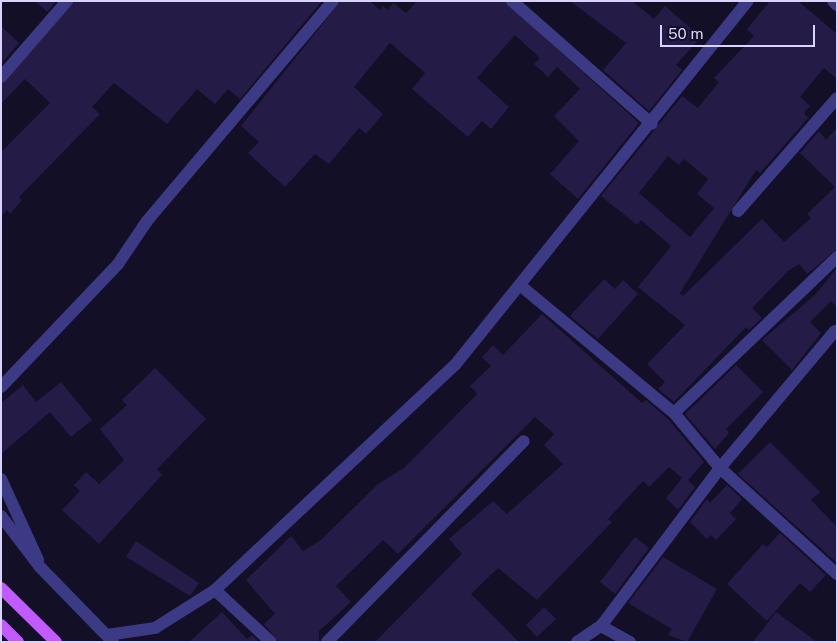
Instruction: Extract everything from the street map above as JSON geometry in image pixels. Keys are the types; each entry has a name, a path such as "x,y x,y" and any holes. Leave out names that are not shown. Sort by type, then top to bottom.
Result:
{"main road":[{"path":"1,588 56,642"},
{"path":"1,625 18,642"}],"street":[{"path":"1,77 67,1"},
{"path":"1,387 118,264 147,222 333,1"},
{"path":"512,1 652,124"},
{"path":"1,516 40,568 110,638 155,628 215,590 454,365 521,286 652,124 748,1"},
{"path":"833,1 837,5"},
{"path":"738,212 837,98"},
{"path":"674,413 837,257"},
{"path":"521,286 674,413 720,468 837,574"},
{"path":"576,642 601,626 720,468 836,331"},
{"path":"327,642 524,441"},
{"path":"1,478 32,538 40,568"},
{"path":"215,590 271,642"},
{"path":"601,626 630,642"}],"building":[{"path":"35,1 56,1 47,12"},
{"path":"75,1 322,1 240,99 228,89 215,104 197,89 167,124 114,83 92,107 100,114 19,197 22,200 10,214 7,210 1,216 1,152 50,103 25,79 1,104 1,85"},
{"path":"341,1 370,1 380,10 383,6 388,10 393,3 406,13 417,1 504,1 639,123 578,199 550,174 579,141 554,116 580,89 557,67 548,77 534,64 540,58 515,35 477,78 509,107 491,129 482,121 468,137 412,89 425,73 390,43 354,87 383,114 366,134 359,128 329,164 315,154 285,187 248,153 259,142 241,126"},
{"path":"570,1 632,1 654,19 665,6 701,37 676,65 682,70 649,111 603,70 626,43"},
{"path":"770,1 798,1 837,34 837,79 824,68 800,97 810,106 804,113 808,118 760,173 756,170 680,293 683,296 762,219 784,242 811,218 807,214 835,187 800,153 819,131 826,140 837,128 837,249 807,274 799,264 788,271 752,308 762,318 749,330 746,327 674,402 658,389 665,382 647,364 685,325 638,287 671,246 641,220 637,225 601,196 682,96 698,108 719,82 714,78 754,36 747,29","holes":["668,156 679,165 684,159 708,179 697,194 714,208 690,237 639,193"]},
{"path":"1,26 19,43 1,64"},
{"path":"837,268 837,307 831,301 810,322 821,333 792,370 762,340 815,295"},
{"path":"604,279 615,289 623,280 638,294 598,339 570,316"},
{"path":"542,314 642,403 646,400 668,419 704,462 688,480 695,487 678,510 666,498 682,478 669,467 649,487 643,481 608,519 612,522 537,600 498,568 471,594 519,642 375,642 462,554 449,539 493,501 507,514 563,464 544,445 554,434 535,417 398,554 383,540 336,586 351,602 319,631 319,642 279,642 264,624 275,614 246,580 291,536 303,551 321,540 378,484 404,468 477,394 470,386 491,366 482,357 493,345 503,355"},
{"path":"736,365 763,392 726,429 729,433 715,449 685,414"},
{"path":"155,368 206,419 157,469 162,475 99,544 62,510 80,491 74,485 86,472 99,484 124,460 100,429 127,405 122,400"},
{"path":"61,382 92,420 71,437 50,412 1,454 1,403 23,385 36,402"},
{"path":"770,442 820,492 811,500 837,527 837,563 738,474"},
{"path":"727,485 742,499 730,513 736,519 716,540 711,535 707,539 690,522 707,499 710,503"},
{"path":"780,533 826,575 810,592 800,583 767,621 727,584 763,544 767,547"},
{"path":"635,537 649,548 615,594 600,582"},
{"path":"136,541 199,583 190,596 126,557"},
{"path":"663,557 717,589 687,642 668,635 672,629 628,603"},
{"path":"544,607 556,619 537,637 526,625"},
{"path":"222,612 247,639 252,635 259,642 189,642"},
{"path":"776,612 817,642 753,642"}]}
